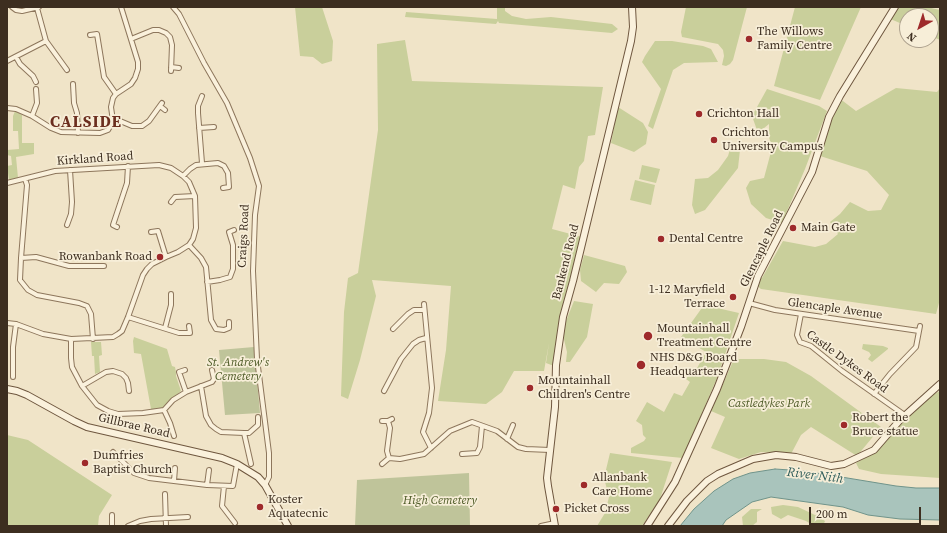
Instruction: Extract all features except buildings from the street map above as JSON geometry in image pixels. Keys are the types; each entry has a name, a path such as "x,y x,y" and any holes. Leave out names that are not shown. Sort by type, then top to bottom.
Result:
{"main road":[{"name":"Bankend Road","path":"555,525 548,486 555,407 556,365 563,317 631,41 634,27 632,7"},
{"name":"Glencaple Road","path":"647,526 675,482 717,389 758,276 812,172 829,117 840,96 895,7"},
{"path":"668,526 687,501 701,486 718,474 753,459 767,456 796,457 831,466 844,464 874,450 906,416 940,384"},
{"name":"Gillbrae Road","path":"7,390 17,391 27,395 87,427 222,458 237,464 258,477 266,486"},
{"path":"266,486 288,526"}],"street":[{"path":"12,7 16,10 22,11 38,7 46,41 67,70"},
{"path":"7,108 16,108 61,132 100,133 111,126 113,118 111,104 116,94 131,84 137,72 138,62 121,7"},
{"name":"Craigs Road","path":"173,7 180,14 204,63 227,103 250,158 258,186 255,216 253,271 257,359 269,448 269,477 266,486"},
{"path":"131,39 153,30 159,30 166,33 170,37 172,45 171,69 179,68"},
{"path":"90,35 97,34 104,77 116,94"},
{"path":"7,61 46,41"},
{"path":"16,57 20,64 34,77 36,82"},
{"path":"62,62 68,59"},
{"path":"34,77 41,76"},
{"path":"73,84 78,133"},
{"path":"32,116 37,103 38,96 36,89"},
{"path":"202,96 198,106 202,163"},
{"path":"113,118 129,126 139,126 149,121 161,105 165,110"},
{"path":"199,128 214,127"},
{"path":"183,176 193,167 202,163 218,163 224,166 228,173 229,187"},
{"name":"Kirkland Road","path":"7,183 55,171 159,165 171,168 183,176 189,182 195,196"},
{"path":"113,225 127,183 128,166"},
{"path":"67,225 71,214 72,202 70,170"},
{"path":"25,179 27,185 20,280 28,290 37,295 79,303 86,306 91,314 93,338"},
{"path":"223,188 235,187"},
{"path":"171,192 175,197"},
{"path":"7,323 16,324 44,334 71,339 114,337 122,331 143,275 152,264 189,246 193,239 196,228 195,196 175,197 171,202"},
{"path":"207,282 230,277 233,269 233,245 229,232 234,230"},
{"path":"151,232 158,231 166,257"},
{"path":"189,246 206,266 211,320 216,329 224,330 229,328 229,322"},
{"path":"21,258 36,257 69,266 104,266"},
{"path":"165,328 173,301 171,294"},
{"name":"Glencaple Avenue","path":"749,303 775,310 919,332"},
{"path":"424,304 426,338 432,388 429,412 423,432 431,448"},
{"path":"393,329 414,310 424,310"},
{"name":"Castle Dykes Road","path":"801,314 797,335 800,342 811,346 842,372 906,416"},
{"path":"128,316 174,332 190,333 189,326"},
{"path":"13,377 13,347 16,324"},
{"path":"874,394 890,374 916,347 920,326"},
{"path":"384,391 401,359 412,344 418,340 426,338"},
{"path":"71,339 72,368 82,386 97,405 118,414 164,410 173,400 186,392 212,382 214,379 212,370"},
{"path":"185,370 179,372 186,392"},
{"path":"82,386 106,372 113,371 122,374 126,378 129,391"},
{"path":"201,386 206,416 216,430 222,432 249,433 258,425 258,417"},
{"path":"164,410 174,436"},
{"path":"170,423 176,420"},
{"path":"382,421 390,420 389,458"},
{"path":"382,464 389,458 400,459 424,454 450,431 472,422 497,431 518,447 526,449 550,450"},
{"path":"507,439 513,425"},
{"path":"477,453 480,447 482,426"},
{"path":"244,433 251,464"},
{"path":"113,452 134,473 148,478 207,485 233,486 237,464"},
{"path":"462,454 477,453"},
{"path":"477,453 480,458"},
{"path":"174,481 175,468"},
{"path":"207,485 209,470"},
{"path":"224,486 222,506 235,523"},
{"path":"165,494 166,526"},
{"path":"112,515 112,526"},
{"path":"128,526 140,521 188,517"},
{"path":"541,526 555,525"}],"green space":[{"path":"295,7 322,7 333,41 332,61 322,64 313,57 300,56"},
{"path":"497,7 505,7 505,11 512,16 526,19 551,17 612,24 618,29 612,33 499,23 498,21 496,24 405,17 406,12 497,19"},
{"path":"686,7 747,7 733,60 730,64 726,66 722,65 724,56 723,50 718,44 682,37 681,32"},
{"path":"795,7 861,7 820,100 774,86"},
{"path":"896,7 931,8 899,8 899,23 888,18"},
{"path":"939,10 940,10 939,40"},
{"path":"405,40 412,81 603,87 595,135 588,136 584,161 579,167 575,189 563,185 552,229 582,237 554,366 546,363 549,343 544,371 514,371 502,392 486,404 438,401 446,350 451,286 372,280 376,296 360,360 348,399 341,396 344,312 348,278 358,273 378,130 377,44"},
{"path":"655,41 672,41 703,46 711,49 718,62 684,63 673,70 653,129 648,126 661,89 642,62"},
{"path":"896,88 937,92 940,88 940,299 936,314 761,289 755,284 758,276 762,278 783,241 815,247 826,244 838,234 830,222 840,214 850,202 868,211 881,210 889,195 867,171 817,155 839,98 856,111"},
{"path":"767,89 819,106 827,111 805,169 782,223 766,218 751,204 746,188 750,181 764,178 772,148 769,137 769,124 758,133 752,116"},
{"path":"618,107 643,123 648,132 646,144 634,152 611,143"},
{"path":"15,111 22,115 22,143 34,143 34,154 16,157 18,178 9,180 7,166 12,165 11,156 7,155 7,150 19,149 18,131 13,131 13,116"},
{"path":"731,146 740,150 738,168 705,210 695,214 692,205 695,179 708,178 718,170 728,156"},
{"path":"642,165 660,169 656,183 639,179"},
{"path":"635,180 655,185 651,205 630,200"},
{"path":"584,255 625,266 627,272 619,284 604,283 596,292 581,281 580,270"},
{"path":"574,301 593,304 587,337 570,362 566,362 567,352 562,331"},
{"path":"704,305 739,313 717,378 683,458 631,453 631,448 644,441 646,438 643,435 642,425 636,421 647,402 664,412 674,393 682,396 690,382 686,379 693,368 696,370 706,352 681,337"},
{"path":"134,337 167,349 172,366 175,367 176,376 181,391 160,409 151,409 141,354 134,353"},
{"path":"91,342 101,342 102,355 99,356 100,372 95,374 94,356 92,356"},
{"path":"863,344 883,346 888,349 872,362 868,359 871,355 869,352 862,349"},
{"name":"St. Andrew's Cemetery","path":"254,347 260,413 225,415 219,350"},
{"name":"Castledykes Park","path":"734,359 764,359 786,362 811,376 881,427 857,456 811,427 801,435 791,454 761,452 739,459 711,448 725,417 711,411"},
{"path":"940,391 940,478 881,474 859,469 856,463 875,452 926,397"},
{"path":"7,435 28,440 112,495 99,516 98,526 7,526"},
{"path":"610,453 672,462 660,499 642,526 597,526 605,513 609,497 604,478"},
{"name":"High Cemetery","path":"469,473 470,526 355,526 357,480"},
{"path":"783,505 798,507 815,515 825,521 823,526 814,526 806,521 788,515 781,519 772,514 771,507"},
{"path":"751,509 762,509 757,512 757,522 752,526 743,526 742,517"}],"water":[{"name":"River Nith","path":"775,469 805,471 896,486 940,488 940,520 900,519 868,515 843,507 771,497 752,502 726,520 722,526 680,526 694,509 714,491 733,479 750,473"}],"place":[{"name":"The Willows Family Centre","path":"749,39"},
{"name":"Crichton Hall","path":"699,114"},
{"name":"Crichton University Campus","path":"714,140"},
{"name":"Main Gate","path":"793,228"},
{"name":"Dental Centre","path":"661,239"},
{"name":"Rowanbank Road","path":"160,257"},
{"name":"1-12 Maryfield Terrace","path":"733,297"},
{"name":"Mountainhall Treatment Centre","path":"648,336"},
{"name":"NHS D&G Board Headquarters","path":"641,365"},
{"name":"Mountainhall Children's Centre","path":"530,388"},
{"name":"Robert the Bruce statue","path":"844,425"},
{"name":"Dumfries Baptist Church","path":"85,463"},
{"name":"Allanbank Care Home","path":"584,485"},
{"name":"Koster Aquatecnic","path":"260,507"},
{"name":"Picket Cross","path":"556,509"}],"district":[{"name":"CALSIDE","path":"86,123"}]}
